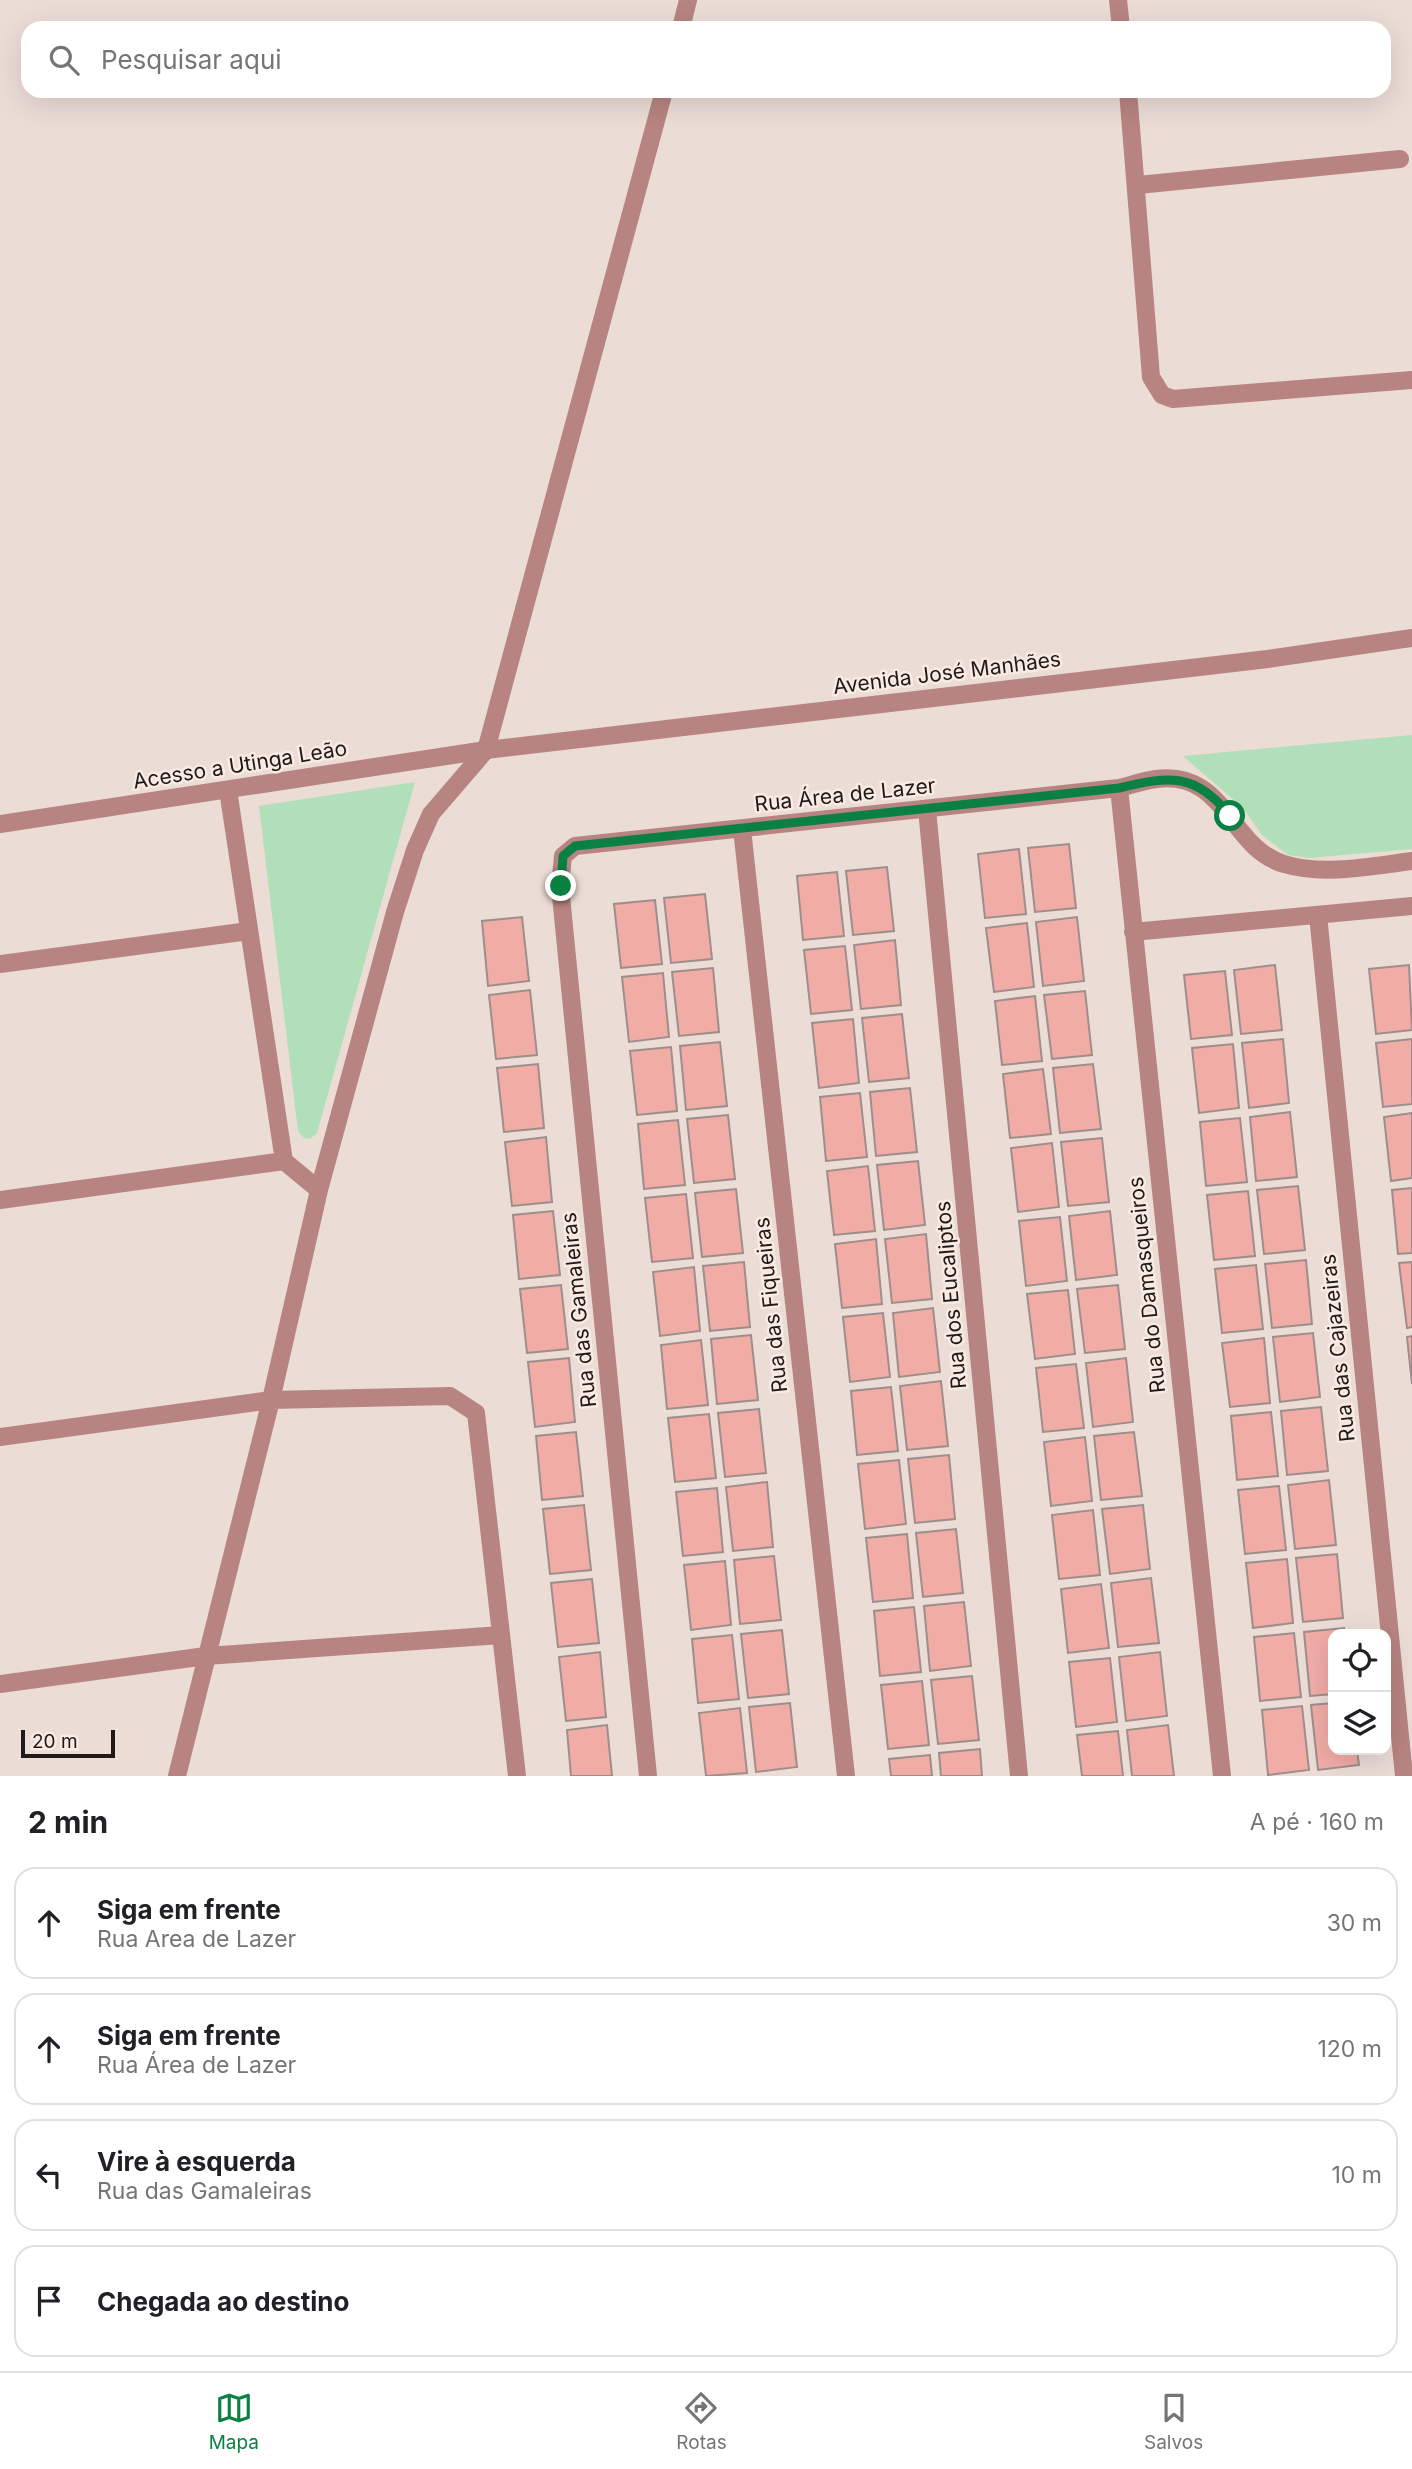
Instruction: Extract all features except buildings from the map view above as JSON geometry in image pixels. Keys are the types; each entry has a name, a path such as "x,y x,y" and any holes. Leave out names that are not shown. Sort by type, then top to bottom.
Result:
{"street":[{"path":"683,21 688,0"},
{"path":"1118,0 1120,21"},
{"path":"177,1776 271,1400 319,1190 415,850 431,814 486,750 662,98"},
{"path":"1129,98 1152,377 1162,395 1172,399 1412,380"},
{"path":"1138,186 1400,159"},
{"name":"Avenida José Manhães","path":"486,750 1268,659 1412,638"},
{"name":"Acesso a Utinga Leão","path":"0,824 486,750"},
{"name":"Rua Área de Lazer","path":"575,846 1119,788 1157,779 1183,780 1201,787 1217,800 1261,852 1283,864 1335,868 1412,861"},
{"name":"Rua do Damasqueiros","path":"1119,788 1222,1776"},
{"path":"228,790 284,1161 319,1190"},
{"name":"Rua dos Eucaliptos","path":"927,809 1019,1776"},
{"name":"Rua das Fiqueiras","path":"742,829 846,1776"},
{"name":"Rua das Gamaleiras","path":"575,846 563,856 561,886 648,1776"},
{"path":"1133,932 1412,906"},
{"name":"Rua das Cajazeiras","path":"1318,915 1404,1776"},
{"path":"0,964 249,931"},
{"path":"0,1200 284,1161"},
{"path":"0,1437 271,1400 450,1396 476,1413 517,1776"},
{"path":"0,1684 206,1656 501,1635"}],"green space":[{"path":"1412,735 1412,849 1309,858 1288,855 1262,835 1243,808 1183,756"},
{"path":"415,782 317,1133 310,1139 304,1138 298,1131 259,806"}],"route":[{"path":"561,886 563,856 575,846 1119,788 1157,779 1183,780 1201,787 1217,800 1230,816"}]}
